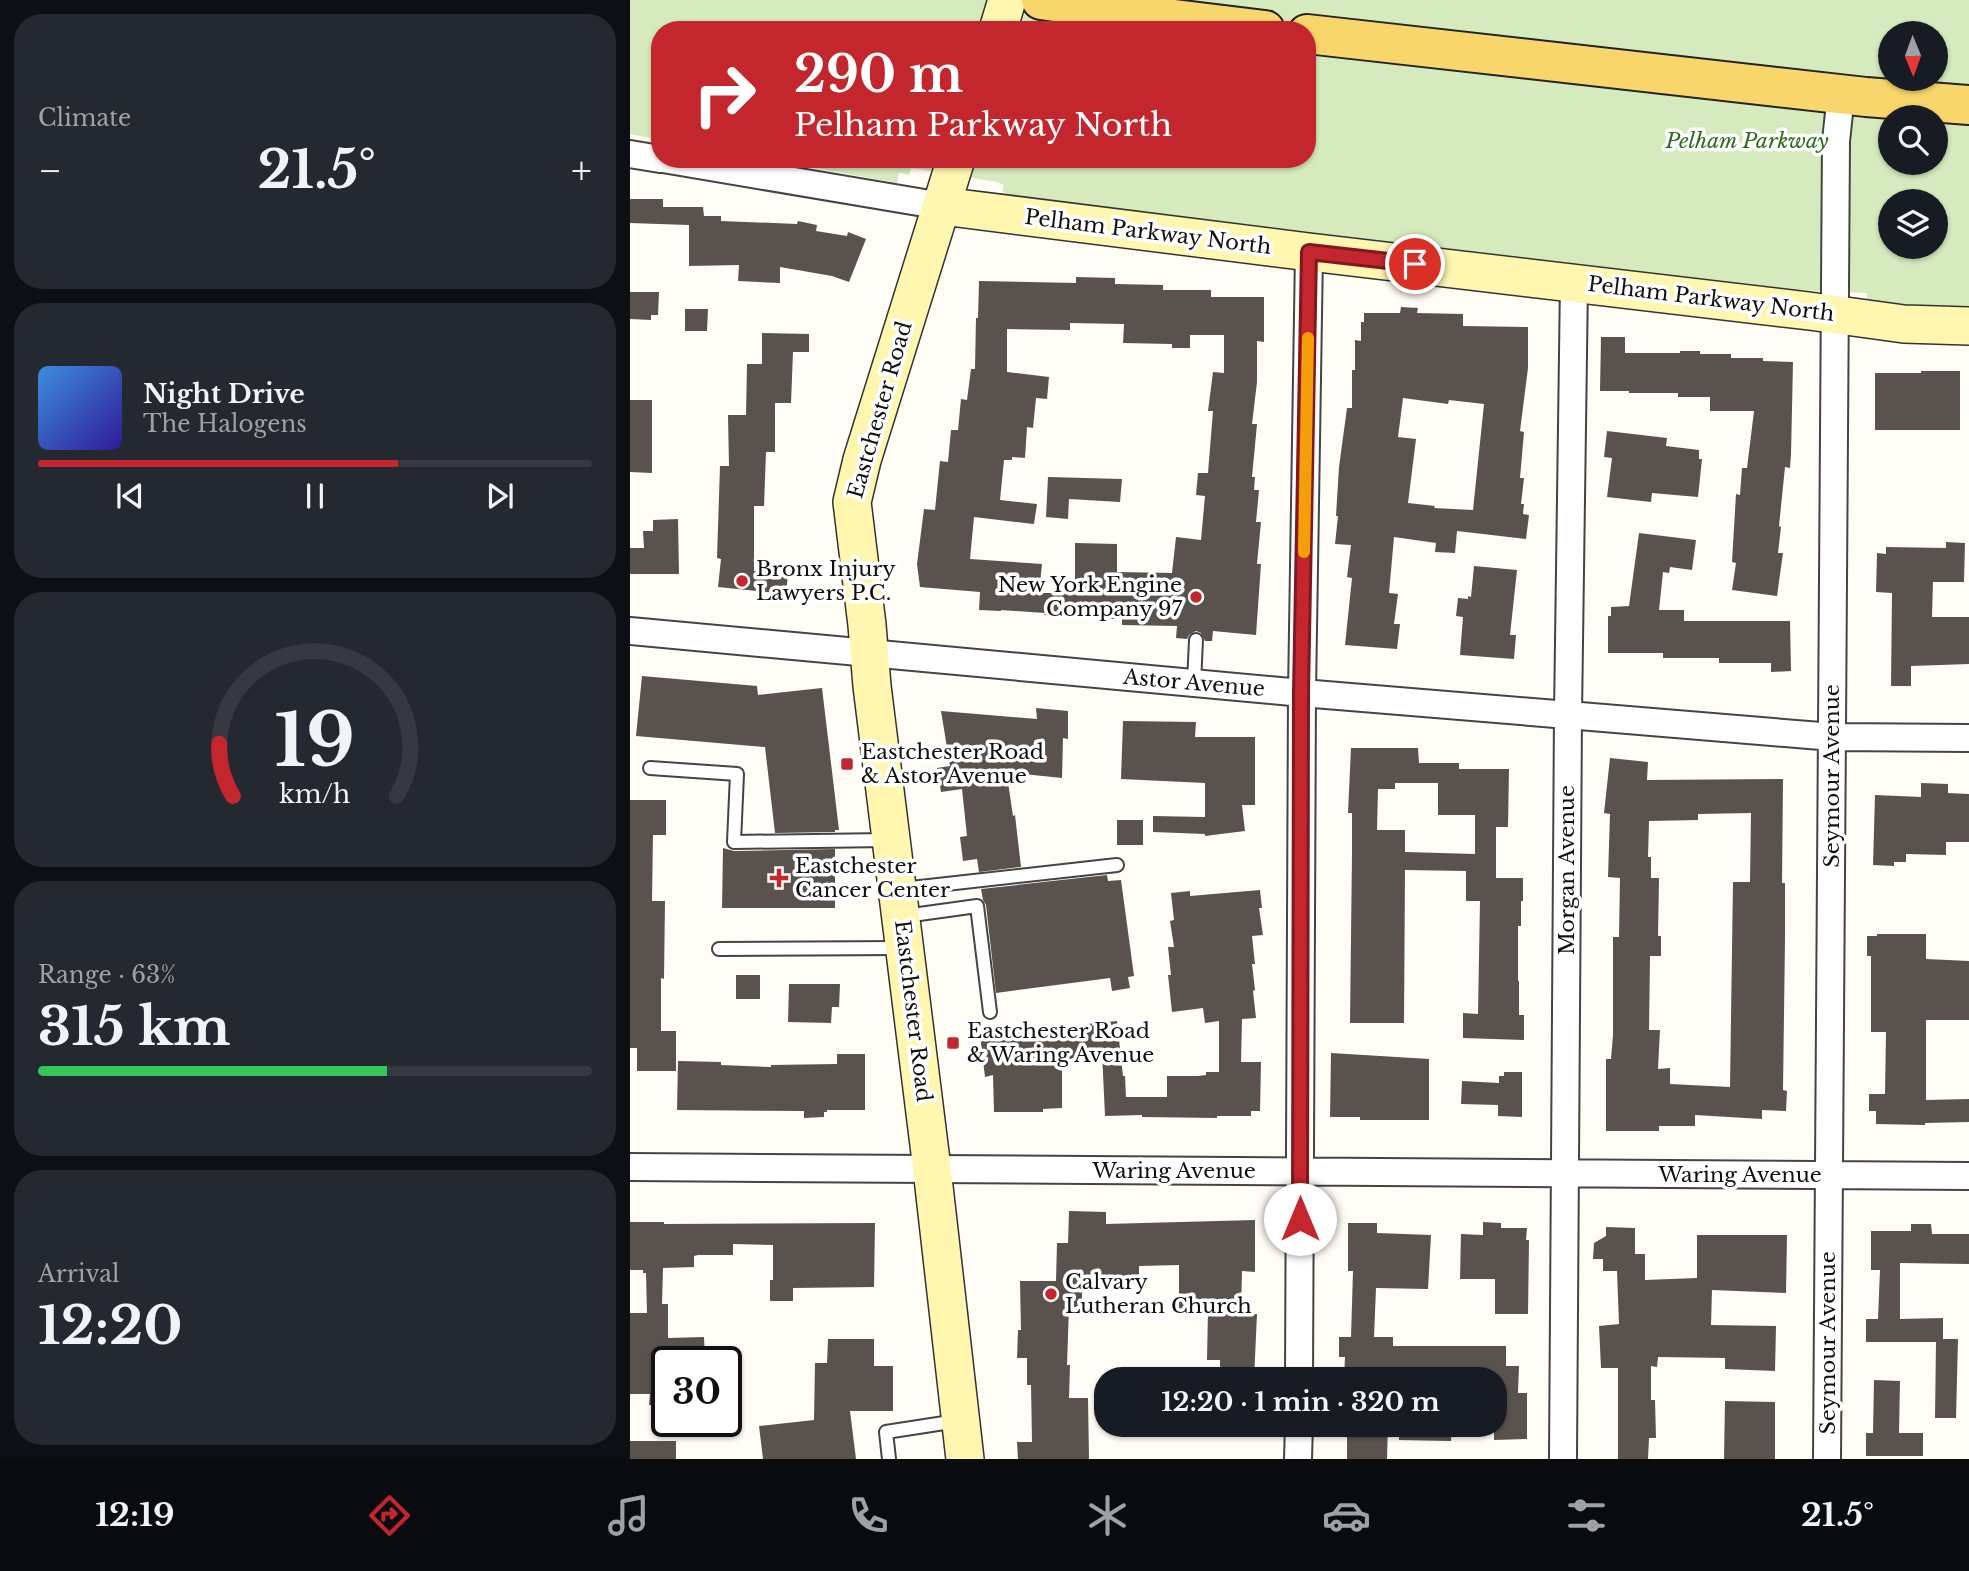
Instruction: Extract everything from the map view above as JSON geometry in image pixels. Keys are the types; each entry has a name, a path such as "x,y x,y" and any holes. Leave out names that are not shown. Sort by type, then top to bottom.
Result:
{"main road":[{"path":"1001,21 1007,0"},
{"path":"1041,0 1190,21"},
{"path":"1316,35 1905,101 1969,105"},
{"name":"Eastchester Road","path":"953,168 862,460 852,502 965,1459"},
{"name":"Pelham Parkway North","path":"942,205 1904,324 1969,326"}],"street":[{"name":"Seymour Avenue","path":"1827,1459 1836,141 1841,94"},
{"name":"Pelham Parkway North","path":"630,154 651,157"},
{"name":"Pelham Parkway North","path":"716,168 942,205"},
{"path":"1299,1367 1301,693 1309,252"},
{"name":"Morgan Avenue","path":"1563,1459 1574,282"},
{"name":"Astor Avenue","path":"630,631 1301,693 1833,737 1969,738"},
{"name":"Waring Avenue","path":"630,1167 1969,1176"},
{"path":"1298,1437 1298,1459"}],"lane":[{"path":"1194,683 1196,640"},
{"path":"650,768 737,774 734,842 892,840"},
{"path":"901,918 936,884 1117,864"},
{"path":"719,949 977,905 990,1012"},
{"path":"889,1459 886,1432 961,1420"}],"green space":[{"name":"Pelham Parkway","path":"630,0 1969,0 1969,313 1876,307 1876,301 1867,300 1867,293 1796,290 1795,294 1006,198 1005,192 1002,191 1004,185 997,182 911,168 1316,168 1316,21 651,21 651,138 630,134"},
{"name":"Pelham Parkway","path":"816,168 911,168 909,175 899,173 897,183"}],"building":[{"path":"630,199 663,199 663,207 703,207 704,216 721,216 721,221 797,224 798,221 817,225 816,231 847,236 848,232 866,239 849,282 832,276 780,267 780,283 738,281 739,265 689,266 689,225 630,223"},
{"path":"1076,277 1115,278 1115,284 1163,285 1163,290 1211,290 1211,297 1264,297 1264,342 1257,341 1257,382 1252,424 1257,424 1252,477 1255,477 1254,490 1259,490 1256,522 1261,522 1257,564 1261,564 1256,635 1213,631 1212,641 1205,641 1201,633 1196,631 1187,639 1176,638 1177,626 1122,625 1122,619 1075,619 1075,616 1044,615 1045,613 979,610 980,592 920,587 917,564 924,509 935,510 940,461 948,462 951,430 958,430 961,399 967,400 971,369 975,369 979,281 1076,283","holes":["1070,323 1124,324 1123,343 1172,344 1172,348 1190,348 1190,335 1224,335 1224,373 1213,372 1208,411 1213,411 1208,473 1198,473 1196,495 1205,496 1201,540 1176,537 1172,573 1117,572 1117,544 1075,543 1075,593 1039,593 1042,564 970,559 974,517 1034,524 1037,504 1000,500 1004,460 1012,460 1012,457 1025,458 1027,427 1033,428 1036,398 1047,399 1049,377 1007,372 1007,329 1070,330"]},
{"path":"630,292 659,292 658,315 651,315 651,320 630,319"},
{"path":"1401,307 1418,308 1417,313 1463,314 1463,326 1528,327 1528,368 1520,431 1524,432 1521,504 1524,504 1523,514 1529,515 1526,539 1457,531 1455,553 1435,552 1436,543 1394,537 1389,593 1398,594 1394,624 1400,624 1397,649 1345,645 1352,578 1347,577 1351,545 1335,544 1339,467 1347,408 1352,408 1355,340 1361,341 1364,313 1400,313","holes":["1403,398 1448,404 1449,400 1484,404 1473,510 1434,508 1435,506 1408,503 1416,439 1398,437"]},
{"path":"685,309 708,309 707,331 685,331"},
{"path":"762,333 809,334 809,352 793,352 791,403 775,403 775,452 766,452 764,506 754,506 754,571 788,574 786,594 718,587 721,559 717,558 720,466 729,466 728,415 746,415 747,364 762,364"},
{"path":"1601,337 1625,337 1625,353 1700,351 1700,354 1731,354 1731,358 1793,362 1791,454 1790,468 1785,467 1779,526 1778,553 1783,553 1777,596 1732,590 1736,563 1732,562 1736,494 1740,495 1742,468 1747,468 1754,411 1710,411 1710,397 1678,397 1678,393 1600,391"},
{"path":"1960,371 1960,430 1875,430 1875,373"},
{"path":"630,400 652,400 652,473 630,472"},
{"path":"1607,431 1667,438 1666,446 1699,450 1699,459 1702,459 1698,497 1652,493 1651,502 1607,497 1612,458 1604,457"},
{"path":"1048,477 1122,479 1120,502 1069,499 1068,519 1046,517"},
{"path":"678,519 679,574 630,574 630,548 644,548 643,531 653,531 653,520"},
{"path":"1639,533 1696,540 1692,570 1670,567 1669,573 1663,572 1659,610 1684,610 1684,621 1790,621 1791,671 1771,672 1771,663 1719,663 1719,658 1663,658 1663,653 1608,653 1608,616 1611,616 1611,607 1629,606"},
{"path":"1946,542 1965,543 1964,582 1933,582 1932,617 1969,617 1969,664 1911,666 1911,686 1891,686 1892,593 1876,592 1877,553 1886,554 1886,547 1946,548"},
{"path":"1474,566 1517,570 1510,635 1516,635 1514,659 1460,655 1463,617 1456,616 1458,598 1471,597"},
{"path":"642,676 757,686 758,695 822,688 839,830 775,833 765,747 636,736"},
{"path":"1036,708 1068,711 1068,739 1063,738 1062,778 1014,773 1015,781 1008,782 1021,867 979,872 977,859 963,861 960,837 967,836 962,789 941,792 937,768 950,766 941,711 1037,719"},
{"path":"1123,721 1196,722 1195,737 1255,737 1255,805 1242,805 1245,831 1205,836 1153,832 1153,816 1205,817 1205,783 1121,779"},
{"path":"1351,748 1418,748 1419,763 1459,763 1459,769 1509,769 1508,827 1496,827 1496,878 1523,878 1521,926 1518,926 1518,981 1519,1015 1524,1015 1524,1040 1463,1038 1463,1013 1478,1014 1480,901 1466,901 1466,871 1405,870 1404,1023 1350,1023 1352,813 1348,813","holes":["1395,783 1438,783 1438,815 1475,815 1475,854 1405,852 1405,830 1377,830 1378,789 1395,789"]},
{"path":"1610,758 1648,762 1647,780 1783,779 1783,1090 1787,1091 1786,1111 1762,1110 1762,1119 1695,1115 1695,1126 1659,1126 1659,1131 1606,1131 1606,1059 1611,1059 1613,1035 1613,937 1619,937 1620,878 1608,877 1610,814 1604,813","holes":["1751,813 1750,882 1733,882 1730,1087 1670,1084 1670,1068 1658,1069 1660,1030 1649,1030 1650,956 1661,956 1661,936 1658,936 1659,878 1651,878 1651,857 1648,857 1649,821 1698,820 1698,814"]},
{"path":"1921,783 1948,784 1948,793 1969,794 1969,842 1946,842 1946,855 1906,854 1906,862 1894,862 1894,866 1873,865 1875,795 1921,797"},
{"path":"630,800 666,800 666,835 653,835 652,901 665,901 661,1031 676,1031 676,1071 637,1071 637,1048 630,1048"},
{"path":"1117,820 1143,820 1143,845 1117,845"},
{"name":"Eastchester Cancer Center","path":"723,848 734,851 835,849 835,908 722,908"},
{"path":"1107,875 1108,881 1121,880 1134,976 1128,977 1130,988 1112,991 1110,978 996,993 986,905 981,889"},
{"path":"1260,890 1262,908 1259,908 1263,935 1252,936 1256,1018 1242,1019 1241,1062 1261,1062 1260,1111 1251,1111 1251,1116 1217,1118 1105,1116 1102,1052 1062,1061 1062,1108 1043,1109 1043,1112 994,1112 993,1075 985,1077 980,1035 1117,1021 1126,1097 1167,1097 1167,1076 1198,1076 1206,1075 1206,1072 1219,1072 1219,1021 1205,1023 1203,1008 1172,1012 1168,975 1171,975 1168,947 1174,947 1170,921 1174,920 1171,893 1190,891 1190,896"},
{"path":"1926,934 1926,959 1969,961 1969,1020 1926,1020 1926,1100 1969,1099 1969,1122 1876,1124 1876,1111 1869,1111 1869,1094 1885,1094 1886,1032 1871,1032 1871,956 1867,956 1867,936"},
{"path":"736,975 760,975 760,999 736,999"},
{"path":"789,984 840,984 839,1007 832,1007 831,1023 788,1022"},
{"path":"1331,1053 1429,1059 1429,1120 1330,1117"},
{"path":"837,1054 865,1054 865,1110 827,1110 824,1117 804,1118 804,1111 677,1110 678,1061 771,1067 837,1064"},
{"path":"1504,1072 1522,1072 1522,1117 1498,1116 1498,1105 1461,1104 1462,1081 1499,1083 1499,1076 1504,1076"},
{"path":"1069,1211 1106,1212 1106,1224 1255,1220 1255,1272 1242,1271 1241,1314 1257,1314 1255,1367 1220,1367 1220,1360 1207,1360 1208,1311 1179,1310 1179,1265 1139,1266 1139,1284 1119,1284 1119,1277 1082,1277 1082,1307 1069,1307 1067,1365 1070,1365 1069,1398 1088,1398 1089,1459 1018,1459 1017,1442 1032,1442 1031,1385 1027,1385 1027,1358 1017,1358 1018,1330 1021,1330 1020,1281 1056,1281 1057,1243 1068,1243"},
{"path":"630,1222 875,1223 874,1287 793,1288 793,1301 770,1301 773,1245 733,1244 733,1255 698,1255 694,1256 694,1267 663,1268 662,1304 668,1304 668,1338 704,1337 704,1346 651,1346 651,1405 650,1394 630,1394 630,1313 647,1313 646,1273 643,1273 643,1270 630,1270"},
{"path":"1483,1222 1501,1223 1501,1228 1527,1228 1528,1314 1495,1314 1495,1279 1460,1279 1461,1234 1483,1235"},
{"path":"1348,1223 1377,1223 1377,1233 1431,1235 1428,1289 1376,1288 1374,1337 1393,1337 1393,1346 1506,1346 1506,1366 1519,1366 1518,1393 1527,1393 1527,1439 1494,1440 1494,1437 1507,1437 1507,1367 1345,1367 1345,1357 1339,1357 1339,1337 1351,1337 1353,1271 1348,1271"},
{"path":"1911,1224 1931,1224 1932,1234 1969,1234 1969,1264 1900,1263 1900,1319 1943,1318 1943,1339 1958,1339 1956,1418 1935,1418 1936,1342 1866,1342 1866,1319 1878,1319 1880,1270 1871,1270 1871,1231 1911,1231"},
{"path":"1606,1227 1635,1228 1635,1254 1645,1254 1645,1280 1697,1278 1697,1235 1787,1235 1786,1293 1712,1290 1711,1325 1776,1326 1775,1371 1725,1369 1725,1358 1658,1357 1657,1367 1651,1366 1651,1400 1655,1400 1656,1438 1649,1438 1648,1459 1618,1459 1618,1368 1601,1368 1599,1326 1619,1324 1617,1271 1603,1271 1603,1259 1593,1259 1594,1243 1606,1236"},
{"path":"828,1339 874,1339 874,1366 893,1366 893,1411 850,1411 856,1459 763,1459 759,1426 814,1420 815,1363 827,1363"},
{"path":"1874,1380 1900,1381 1899,1433 1923,1433 1923,1456 1866,1456 1866,1433 1873,1433"},
{"path":"1725,1401 1775,1402 1775,1459 1724,1459"},
{"path":"1347,1437 1388,1437 1387,1459 1347,1459"},
{"path":"1399,1437 1451,1437 1451,1441 1399,1440"},
{"path":"630,1441 676,1441 676,1459 630,1459"}],"slow traffic":[{"path":"1304,552 1308,338"}],"place":[{"name":"Bronx Injury Lawyers P.C.","path":"742,581"},
{"name":"New York Engine Company 97","path":"1196,597"},
{"name":"Eastchester Road & Astor Avenue","path":"847,764"},
{"name":"Eastchester Cancer Center","path":"779,878"},
{"name":"Eastchester Road & Waring Avenue","path":"953,1043"},
{"name":"Calvary Lutheran Church","path":"1051,1294"}],"route":[{"path":"1300,1219 1301,693 1309,252 1415,264"}]}
